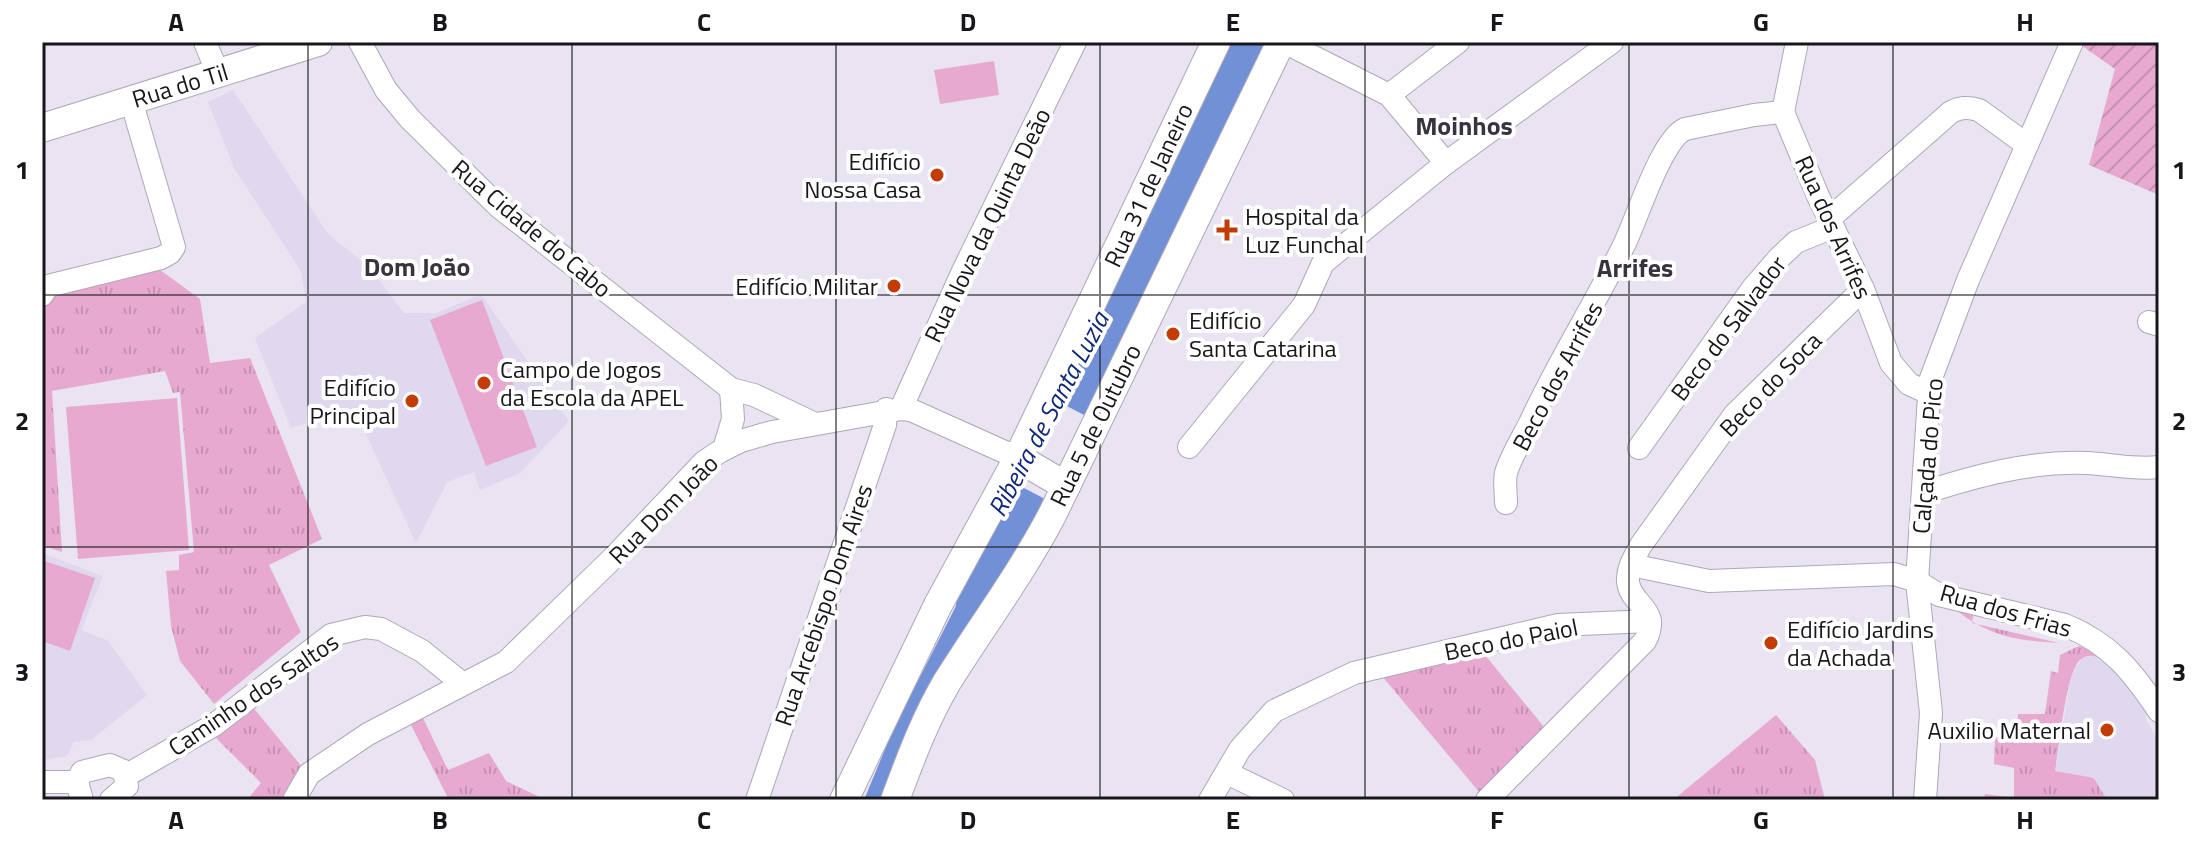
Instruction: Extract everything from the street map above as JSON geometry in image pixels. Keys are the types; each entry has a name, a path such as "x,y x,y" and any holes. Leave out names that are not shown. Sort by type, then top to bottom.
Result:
{"main road":[{"name":"Rua do Til","path":"42,128 318,42"},
{"name":"Rua 31 de Janeiro","path":"844,800 938,605 1018,458 1216,42"},
{"name":"Rua 5 de Outubro","path":"895,800 946,684 1041,536 1283,42"},
{"path":"1018,458 1066,486"}],"street":[{"path":"205,42 218,74"},
{"name":"Rua Cidade do Cabo","path":"360,42 386,90 410,119 498,206 732,397 765,434"},
{"name":"Rua Nova da Quinta Deão","path":"894,409 1075,42"},
{"path":"1283,42 1389,95 1446,163"},
{"path":"1389,95 1458,42"},
{"path":"1189,447 1304,305 1323,263 1446,163 1612,42"},
{"path":"1783,112 1797,42"},
{"name":"Calçada do Pico","path":"1925,800 1931,713 1917,581 1930,381 2072,42"},
{"path":"42,295 48,286 161,258 174,247 131,100"},
{"name":"Beco do Salvador","path":"1639,448 1753,288 1779,258 1796,242 1831,223 1951,112 1960,108 1979,110 2027,145"},
{"name":"Rua dos Arrifes","path":"1783,112 1863,289 1891,363 1909,384 1929,393"},
{"name":"Beco dos Arrifes","path":"1506,503 1506,474 1552,376 1617,260 1671,140 1677,132 1685,129 1783,112"},
{"name":"Beco do Soca","path":"1631,565 1654,524 1735,414 1863,289"},
{"name":"Rua Cidade do Cabo","path":"732,397 754,395 815,424"},
{"path":"724,449 730,432 732,397"},
{"path":"765,434 775,414 772,404"},
{"path":"894,409 911,410 1018,458"},
{"name":"Rua Dom João","path":"294,800 309,774 368,734 506,662 704,462 724,449 765,434 894,409"},
{"name":"Rua Arcebispo Dom Aires","path":"757,800 885,425 894,409"},
{"path":"1923,493 1979,475 2039,466 2084,463 2150,468"},
{"path":"1487,800 1645,641 1650,621 1646,609 1630,590 1628,574 1631,565 1709,581 1894,574 1917,581"},
{"name":"Rua dos Frias","path":"1917,581 1939,595 2065,625 2099,641 2122,661 2159,711"},
{"name":"Beco do Paiol","path":"1210,800 1240,749 1274,711 1354,673 1558,625 1650,621"},
{"name":"Caminho dos Saltos","path":"131,785 331,635 365,627 387,632 422,651 463,684"},
{"path":"42,783 80,791 82,772 110,765 118,767 131,785"},
{"path":"1227,773 1283,800"},
{"path":"42,783 57,800"}],"shaded area":[{"path":"233,90 328,234 369,267 404,313 437,313 481,294 569,421 520,473 480,490 474,472 447,482 416,543 354,408 291,428 255,338 306,302 301,271 234,168 208,102"},
{"path":"42,553 103,576 81,630 108,641 147,695 91,740 74,742 67,756 42,760"},
{"name":"Auxilio Maternal","path":"2093,655 2111,665 2148,711 2145,719 2159,741 2159,800 2107,800 2094,778 2055,772 2072,672 2083,658"}],"green space":[{"path":"2159,42 2159,195 2089,165 2115,69 2078,43"},
{"path":"994,61 999,95 940,104 934,70"},
{"path":"156,267 200,299 210,363 250,358 322,539 269,565 301,632 214,704 180,661 171,626 166,571 179,570 179,555 194,552 180,392 173,393 165,371 52,391 62,552 42,545 42,285"},
{"name":"Campo de Jogos da Escola da APEL","path":"482,300 537,447 486,466 430,320"},
{"path":"177,398 189,550 78,559 66,407"},
{"path":"42,560 95,578 70,651 42,641"},
{"path":"1951,606 1974,610 1972,621 1964,616"},
{"path":"1977,624 2059,643 2001,635"},
{"path":"2079,646 2095,651 2104,659 2086,656 2075,667 2067,694 2055,771 2094,778 2107,800 1984,800 1985,794 2014,798 2014,768 1994,764 1995,737 2017,739 2018,714 2045,714 2051,671 2058,673 2060,655"},
{"path":"1480,649 1549,733 1485,799 1382,676"},
{"path":"252,706 303,768 284,800 247,800 261,783 216,738"},
{"path":"1776,715 1815,760 1825,800 1673,800"},
{"path":"423,718 448,770 489,753 506,781 546,800 449,800 411,725"}],"water":[{"path":"1232,42 1270,42 1050,496 883,800 864,800 893,730 956,606 957,591 1020,481"}],"pier":[{"path":"1059,402 1088,417 1047,500 1018,485"}],"place":[{"name":"Edifício Nossa Casa","path":"937,175"},
{"name":"Hospital da Luz Funchal","path":"1227,230"},
{"name":"Edifício Militar","path":"894,286"},
{"name":"Edifício Santa Catarina","path":"1173,334"},
{"name":"Campo de Jogos da Escola da APEL","path":"484,383"},
{"name":"Edifício Principal","path":"412,401"},
{"name":"Edifício Jardins da Achada","path":"1771,643"},
{"name":"Auxilio Maternal","path":"2107,730"}],"district":[{"name":"Moinhos","path":"1464,125"},
{"name":"Dom João","path":"417,266"},
{"name":"Arrifes","path":"1635,267"}],"water label":[{"name":"Ribeira de Santa Luzia","path":"1048,414"}]}
